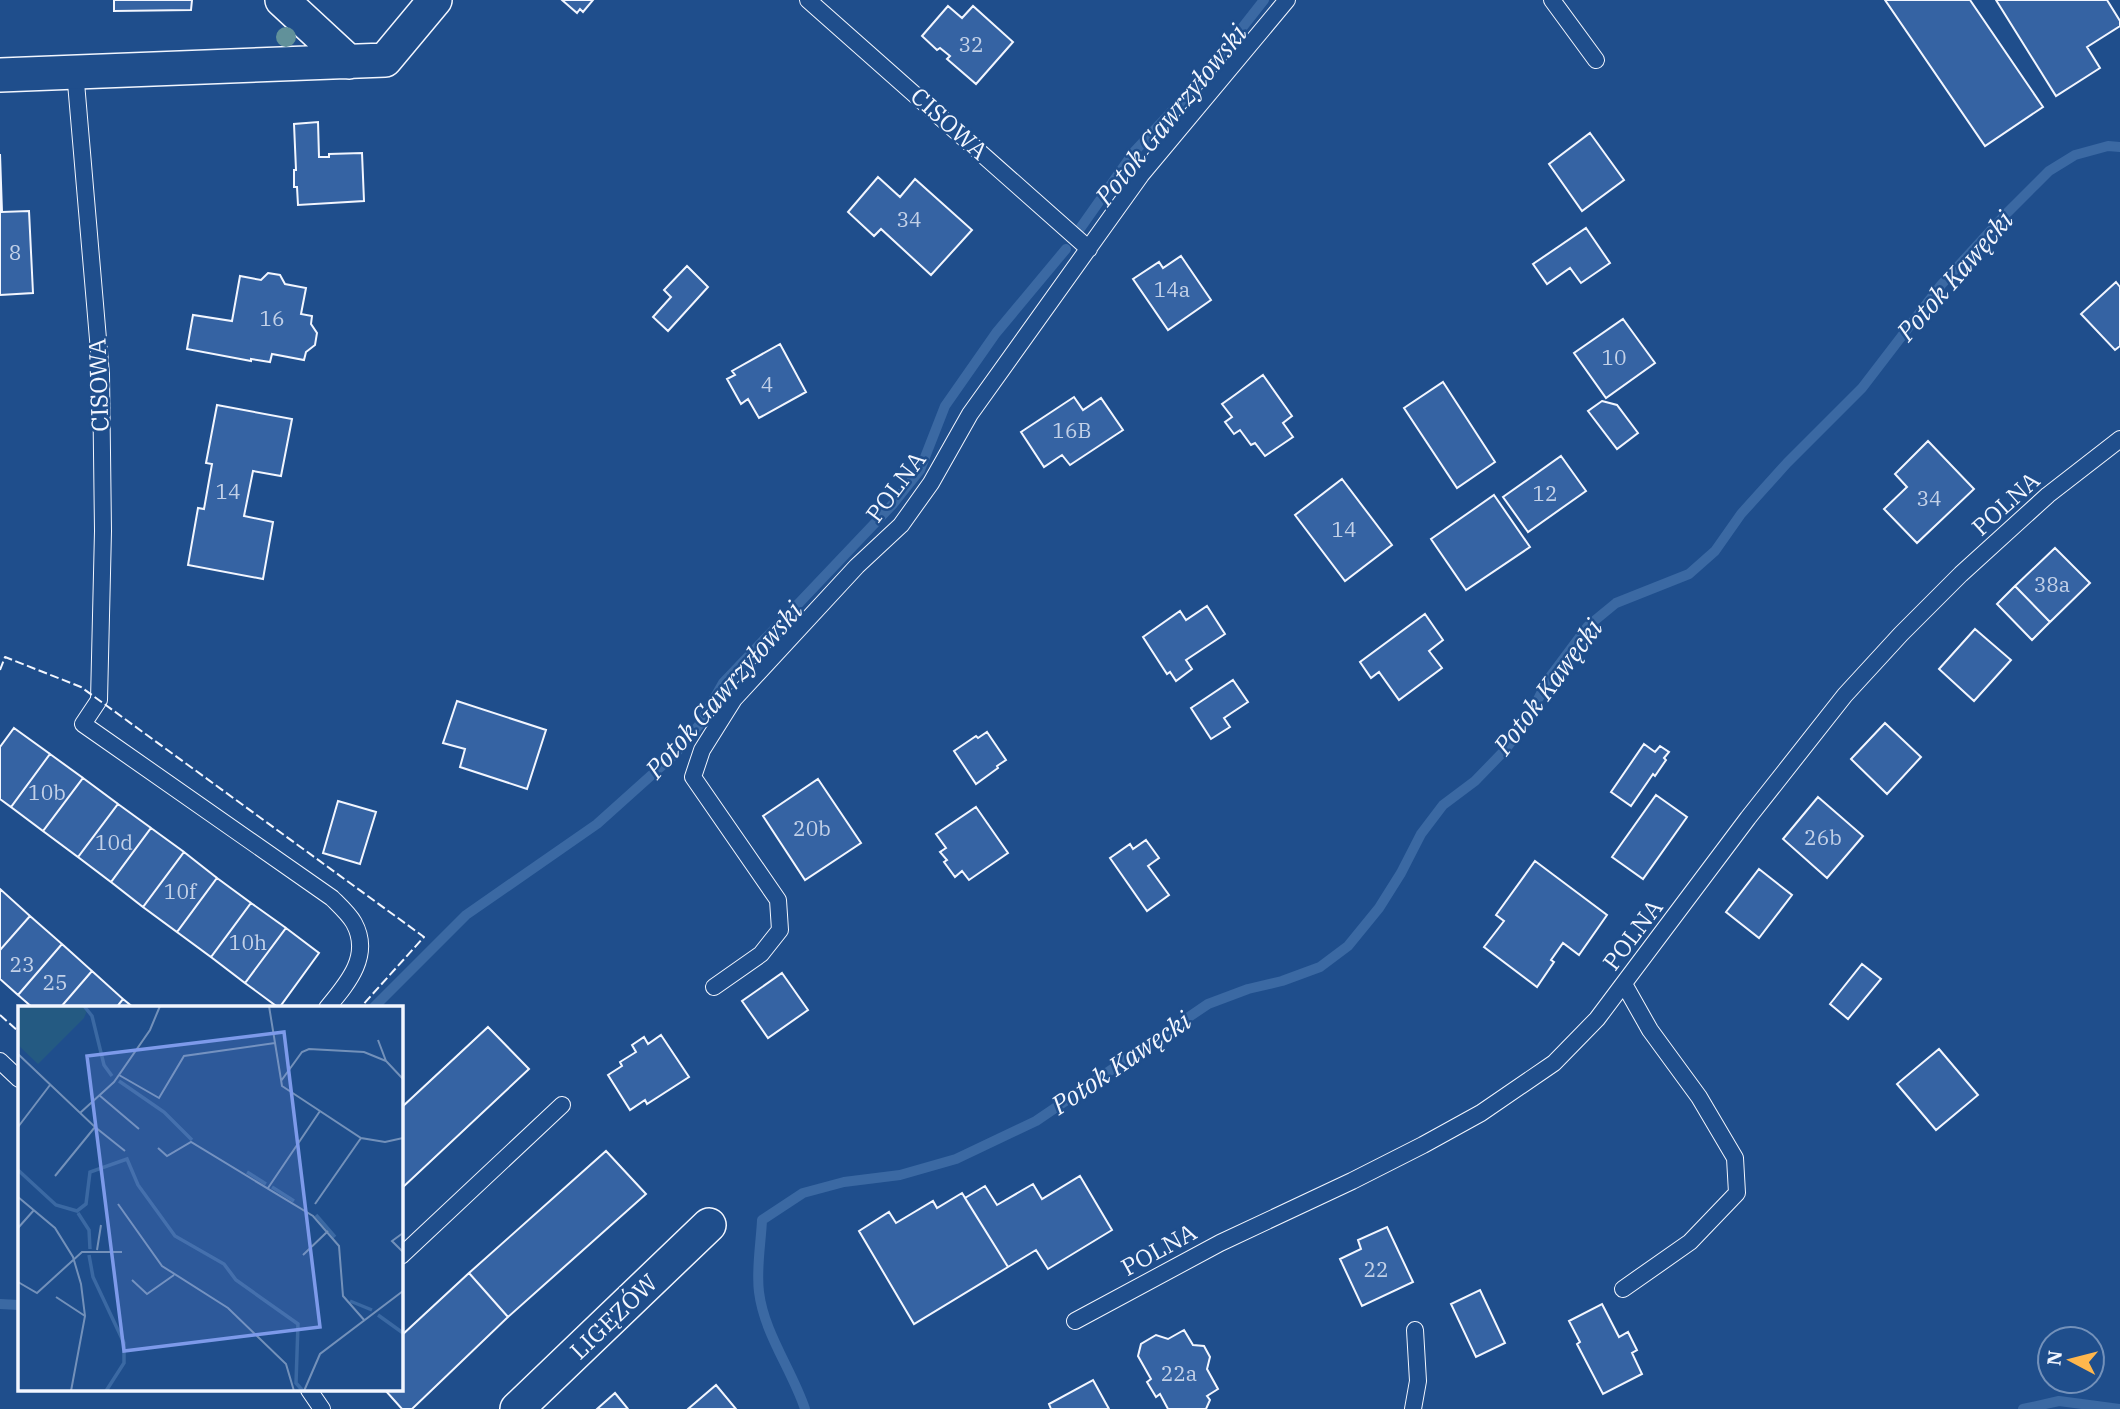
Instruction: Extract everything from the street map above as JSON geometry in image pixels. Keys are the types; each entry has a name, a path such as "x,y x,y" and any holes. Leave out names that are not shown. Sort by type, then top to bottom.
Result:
{"street":[{"path":"282,0 349,62"},
{"path":"0,75 385,60 435,0"},
{"name":"LIGĘZÓW","path":"517,1409 709,1225"}],"lane":[{"name":"CISOWA","path":"808,0 1089,249"},
{"name":"POLNA","path":"714,987 761,954 780,930 778,900 693,778 702,750 734,699 857,566 901,525 931,483 970,414 1141,175 1287,0"},
{"path":"1552,0 1596,60"},
{"name":"CISOWA","path":"75,71 101,374 103,531 99,700 83,724 332,898 354,922 360,940 353,977 329,1006"},
{"name":"POLNA","path":"1075,1321 1220,1243 1352,1181 1481,1113 1554,1063 1597,1018 1802,748 1882,654 1961,575 2048,495 2120,439"},
{"path":"1623,1289 1690,1241 1737,1193 1735,1158 1699,1097 1650,1030 1624,984"},
{"path":"0,1061 18,1078"},
{"path":"402,1255 562,1105"},
{"path":"1413,1409 1418,1381 1415,1330"},
{"path":"310,1392 322,1409"}],"building":[{"path":"114,0 192,0 191,10 114,11"},
{"path":"562,0 593,0 583,12 580,9 577,13"},
{"path":"1885,0 1970,0 2043,107 1985,146"},
{"path":"1996,0 2107,0 2120,21 2120,26 2087,47 2100,68 2056,96"},
{"path":"948,6 962,18 973,6 1013,42 976,84 947,59 950,56 940,48 937,50 922,36"},
{"path":"318,122 319,157 362,153 364,201 298,205 297,187 294,187 294,124"},
{"path":"1590,133 1624,180 1582,211 1549,164"},
{"path":"0,154 2,212 29,211 33,293 0,295"},
{"path":"878,177 900,197 915,179 972,230 931,275 881,229 874,236 848,212"},
{"path":"1586,228 1610,263 1581,283 1570,268 1547,284 1533,264"},
{"path":"1181,256 1211,300 1168,330 1133,279 1159,262 1163,268"},
{"path":"687,266 708,287 668,331 653,317 671,297 664,290"},
{"path":"268,273 280,275 285,284 306,288 301,314 312,316 311,324 317,333 315,345 306,352 304,360 272,354 270,362 251,361 187,349 193,315 232,321 240,276 261,280"},
{"path":"2116,282 2120,287 2120,346 2115,350 2081,314"},
{"path":"1623,319 1655,363 1606,398 1574,353"},
{"path":"780,344 806,392 759,418 748,399 741,404 727,379 735,375 732,371"},
{"path":"1263,375 1292,416 1283,423 1293,437 1265,456 1255,443 1251,445 1240,430 1234,434 1225,422 1232,417 1222,404"},
{"path":"1443,382 1495,462 1457,488 1404,408"},
{"path":"1074,397 1083,410 1101,398 1123,430 1070,465 1062,455 1044,467 1021,432"},
{"path":"1602,401 1617,405 1638,433 1617,449 1588,411"},
{"path":"217,405 292,419 281,476 253,471 244,516 273,522 263,579 188,565 198,508 204,509 212,464 206,463"},
{"path":"1928,441 1974,489 1917,543 1884,509 1907,487 1895,474"},
{"path":"1561,456 1586,491 1528,532 1503,497"},
{"path":"1342,479 1392,545 1345,581 1295,515"},
{"path":"1494,495 1530,547 1466,590 1431,539"},
{"path":"2055,548 2090,583 2050,622 2015,586"},
{"path":"2015,586 2050,622 2032,640 1997,604"},
{"path":"1207,606 1225,634 1186,660 1192,669 1176,681 1170,672 1167,674 1143,637 1180,611 1186,620"},
{"path":"1425,614 1443,640 1429,651 1442,668 1399,700 1379,672 1371,678 1360,662"},
{"path":"1975,629 2011,660 1974,701 1939,669"},
{"path":"1233,680 1248,702 1224,718 1230,727 1211,739 1191,708"},
{"path":"457,701 546,730 527,789 460,767 465,749 443,743"},
{"path":"1885,723 1921,757 1887,794 1851,759"},
{"path":"14,728 50,754 11,807 0,799 0,747"},
{"path":"987,732 1006,760 976,784 954,751"},
{"path":"1644,744 1655,752 1660,746 1669,752 1655,776 1653,774 1631,806 1611,792"},
{"path":"50,754 83,778 43,831 11,807"},
{"path":"83,778 118,804 78,857 43,831"},
{"path":"818,779 861,843 805,880 763,816"},
{"path":"1656,795 1687,817 1643,879 1612,857"},
{"path":"1818,797 1863,836 1827,878 1783,839"},
{"path":"338,801 376,812 360,864 323,853"},
{"path":"118,804 151,828 111,882 78,857"},
{"path":"976,807 1008,853 969,880 962,871 955,877 944,862 947,860 940,852 946,848 936,834"},
{"path":"151,828 184,852 143,907 111,882"},
{"path":"1146,840 1159,858 1148,866 1169,895 1147,911 1110,858 1130,844 1133,849"},
{"path":"184,852 217,878 177,932 143,907"},
{"path":"1535,861 1607,915 1579,955 1563,943 1537,987 1484,947 1504,921 1496,915"},
{"path":"1759,869 1792,895 1759,938 1726,912"},
{"path":"217,878 251,903 211,957 177,932"},
{"path":"0,889 30,916 0,950"},
{"path":"251,903 286,928 245,983 211,957"},
{"path":"30,916 62,944 18,995 0,979 0,950"},
{"path":"286,928 319,953 280,1006 276,1006 245,983"},
{"path":"62,944 92,971 62,1006 31,1006 18,995"},
{"path":"1862,964 1881,979 1848,1019 1830,1004"},
{"path":"92,971 123,999 118,1006 62,1006"},
{"path":"782,973 808,1010 768,1038 742,1001"},
{"path":"123,999 132,1006 118,1006"},
{"path":"488,1027 529,1069 402,1188 402,1107"},
{"path":"661,1035 689,1077 647,1104 645,1100 630,1110 608,1075 622,1066 620,1062 636,1052 632,1045 644,1037 648,1044"},
{"path":"1939,1049 1978,1095 1936,1130 1897,1084"},
{"path":"606,1151 646,1194 508,1317 469,1273"},
{"path":"1080,1176 1112,1230 1048,1269 1036,1250 1008,1267 965,1198 985,1186 997,1205 1033,1184 1042,1199"},
{"path":"962,1193 1008,1267 914,1324 859,1231 889,1212 896,1223 933,1201 937,1208"},
{"path":"1387,1227 1413,1282 1362,1306 1340,1259 1361,1249 1358,1240"},
{"path":"469,1273 508,1317 412,1409 402,1409 387,1392 402,1392 402,1335"},
{"path":"1480,1290 1505,1343 1476,1357 1451,1304"},
{"path":"1602,1304 1619,1337 1628,1332 1637,1350 1632,1353 1642,1374 1603,1394 1577,1344 1580,1342 1569,1321"},
{"path":"1184,1330 1193,1345 1204,1346 1210,1357 1207,1369 1218,1389 1207,1396 1210,1400 1206,1409 1168,1409 1160,1394 1156,1397 1147,1382 1151,1379 1138,1356 1141,1344 1156,1335 1168,1339"},
{"path":"1093,1380 1109,1409 1051,1409 1049,1404"},
{"path":"716,1385 736,1409 688,1409"},
{"path":"615,1393 628,1409 597,1409"}],"waterway":[{"name":"Potok Gawrzyłowski","path":"1079,230 1134,152 1201,80 1264,0"},
{"name":"Potok Kawęcki","path":"805,1409 772,1337 762,1307 758,1274 762,1220 803,1193 844,1182 900,1175 956,1159 1036,1121 1208,1004 1320,967 1348,946 1379,908 1421,834 1443,805 1475,781 1505,750 1530,716 1547,681 1588,626 1616,603 1689,574 1715,551 1741,514 1787,463 1862,388 1941,285 2049,171 2075,155 2108,146 2120,147"},
{"name":"Potok Gawrzyłowski","path":"375,1006 466,915 597,824 675,754 700,724 723,683 893,504 920,470 945,406 996,333 1066,249"},
{"name":"Potok Gawrzyłowski","path":"0,1304 18,1305"},
{"path":"2023,1409 2059,1401 2120,1409"}],"fence":[{"path":"0,670 5,657 81,687 424,937 362,1006"},
{"path":"0,1015 18,1031"}]}
